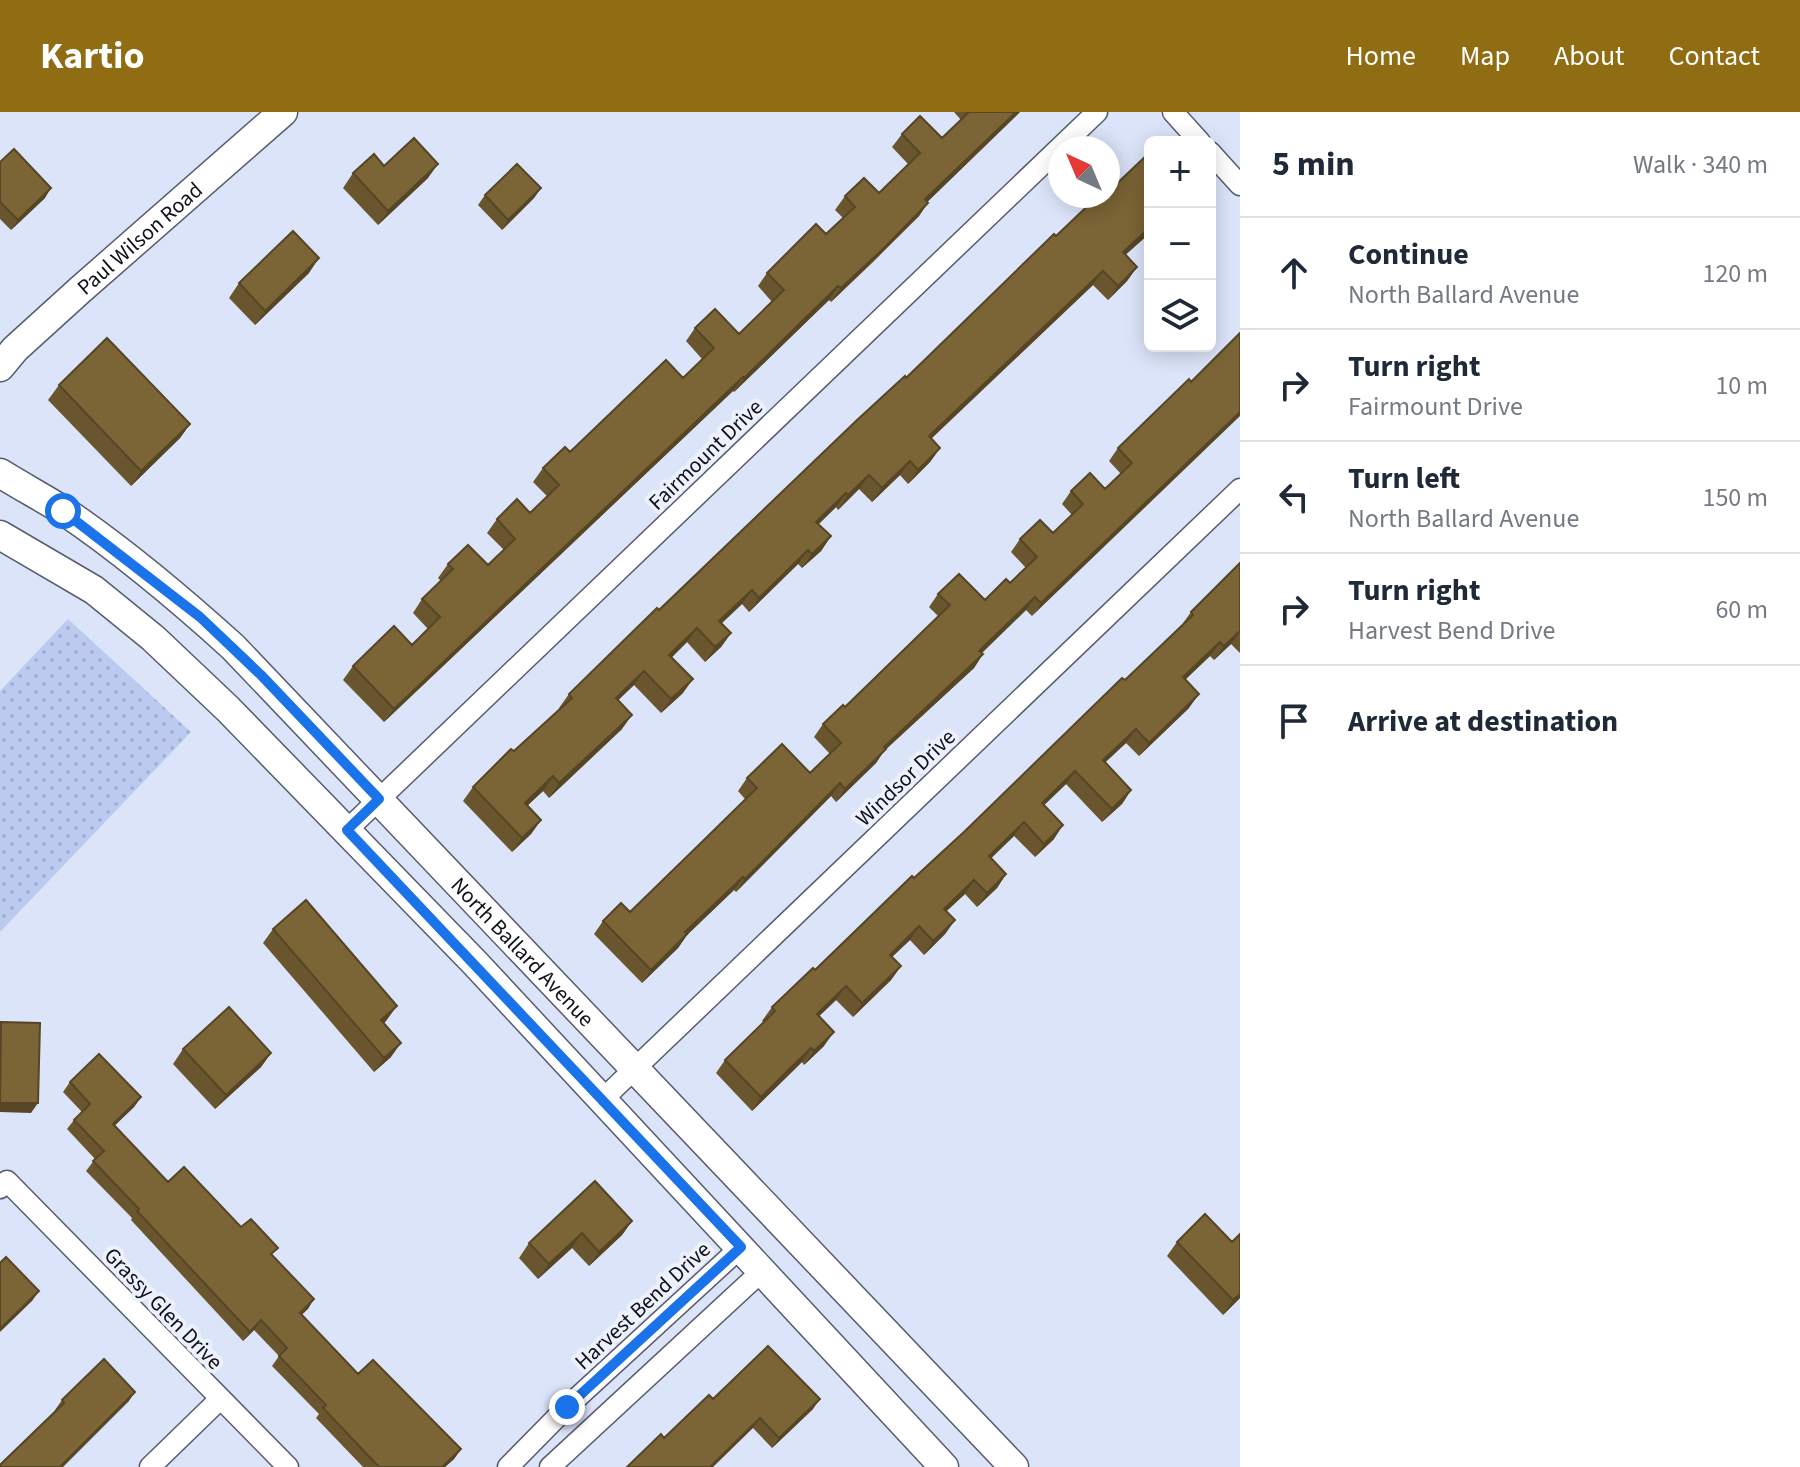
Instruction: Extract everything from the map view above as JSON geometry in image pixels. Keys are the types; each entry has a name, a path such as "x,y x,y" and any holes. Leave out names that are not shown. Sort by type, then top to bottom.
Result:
{"main road":[{"name":"Paul Wilson Road","path":"0,367 15,349 80,290 283,112"},
{"name":"North Ballard Avenue","path":"0,473 74,519 200,617 252,666 1014,1467"},
{"name":"North Ballard Avenue","path":"0,535 94,590 153,638 228,709 347,830 763,1270 944,1467"}],"street":[{"name":"Fairmount Drive","path":"347,830 1097,112"},
{"path":"1173,112 1195,136"},
{"path":"1216,159 1240,185"},
{"name":"Windsor Drive","path":"602,1100 1240,489"},
{"name":"Grassy Glen Drive","path":"3,1184 288,1467"},
{"name":"Harvest Bend Drive","path":"508,1467 567,1407 741,1247"},
{"path":"550,1467 763,1270"},
{"path":"150,1467 219,1400"}],"shaded area":[{"path":"68,619 191,732 0,932 0,691"}],"building":[{"path":"969,112 1016,112 925,199 928,203 882,250 841,288 838,286 394,709 353,666 394,626 412,645 440,617 422,599 453,569 448,564 468,545 488,565 515,539 497,519 517,499 530,513 559,485 543,468 565,447 570,452 666,360 683,378 714,348 695,328 715,309 739,334 784,290 767,273 816,224 826,234 855,207 845,196 864,178 879,193 920,153 902,134 920,116 942,138"},
{"path":"414,138 438,164 388,211 353,173 374,154 384,166"},
{"path":"14,149 51,188 18,220 0,202 0,162"},
{"path":"1144,158 1144,233 1123,252 1137,267 1118,286 1103,271 929,436 940,448 918,470 910,461 882,488 869,475 848,495 846,493 816,522 831,536 812,554 808,550 759,598 752,590 719,621 731,633 715,647 697,628 669,655 693,679 671,699 644,671 616,698 632,715 559,783 553,776 525,803 541,820 522,838 473,787 511,749 514,751 572,698 569,694 657,608 659,610 856,421 906,378 1054,234 1056,236 1085,208 1120,208 1120,181"},
{"path":"517,164 541,188 508,220 485,195"},
{"path":"293,231 319,258 265,311 239,283"},
{"path":"1240,333 1240,412 1041,603 1035,597 979,651 983,654 884,747 886,749 845,789 840,783 745,879 743,877 685,932 687,934 651,970 603,921 621,903 630,912 757,788 747,778 782,744 810,773 841,743 823,724 843,705 845,707 950,605 938,594 959,574 985,600 1006,579 1010,583 1037,557 1020,539 1040,520 1053,533 1083,504 1071,491 1090,473 1105,489 1132,463 1118,448"},
{"path":"107,338 190,424 141,471 59,385"},
{"path":"1240,563 1240,631 1224,646 1220,642 1183,677 1199,694 1149,743 1136,729 1103,760 1131,790 1112,809 1075,771 1042,803 1063,825 1044,844 1024,822 989,856 1006,874 987,893 974,880 944,909 955,920 933,941 919,926 890,955 901,966 862,1003 846,986 817,1014 834,1032 814,1051 811,1048 761,1097 725,1060 775,1011 772,1007 912,876 914,878 965,831 1122,678 1125,680 1193,615 1191,612"},
{"path":"306,900 397,1006 381,1020 401,1043 384,1058 273,929"},
{"path":"229,1007 271,1053 226,1095 183,1049"},
{"path":"1,1022 40,1023 38,1103 0,1103"},
{"path":"99,1054 141,1097 113,1124 168,1182 184,1167 241,1227 251,1219 278,1248 271,1254 314,1299 300,1313 358,1374 373,1360 461,1449 442,1467 379,1467 279,1356 287,1348 261,1320 250,1332 93,1161 104,1151 74,1120 90,1104 70,1082"},
{"path":"595,1181 632,1221 599,1252 582,1233 549,1264 529,1243"},
{"path":"1205,1214 1232,1242 1240,1234 1240,1294 1233,1300 1177,1242"},
{"path":"6,1257 39,1291 0,1329 0,1263"},
{"path":"768,1346 820,1399 779,1438 760,1418 710,1467 627,1467 661,1434 664,1438 709,1395 713,1399"},
{"path":"104,1359 135,1392 60,1467 0,1467 64,1403 62,1400"}],"route":[{"path":"63,511 108,543 233,647 379,799 347,830 741,1247 567,1407"}]}
